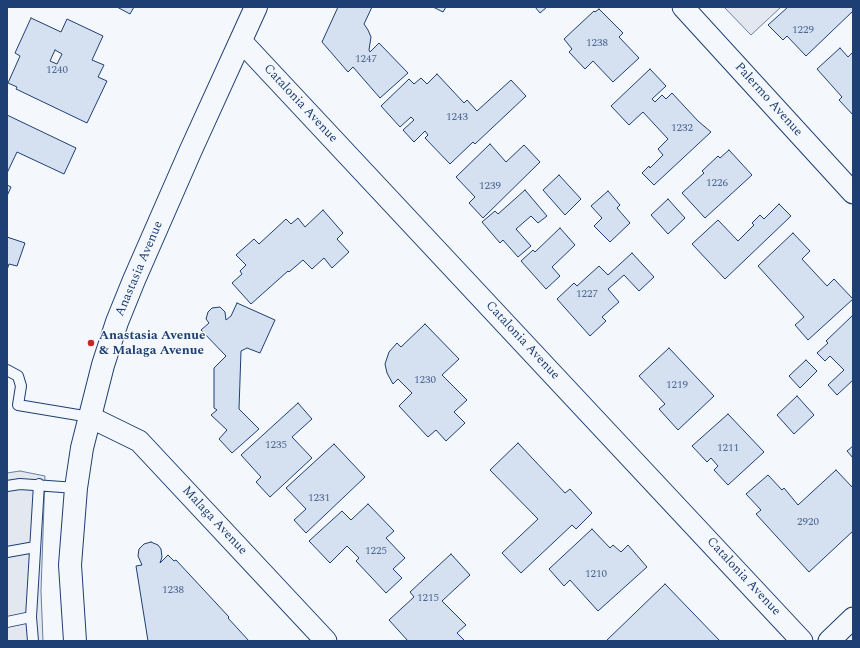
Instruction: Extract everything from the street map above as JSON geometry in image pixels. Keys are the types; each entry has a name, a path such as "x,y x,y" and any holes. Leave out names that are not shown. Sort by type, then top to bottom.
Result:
{"street":[{"name":"Anastasia Avenue","path":"75,641 70,566 76,488 78,470 105,359 117,322 134,280 256,7"},
{"name":"Palermo Avenue","path":"682,7 853,193"},
{"name":"Catalonia Avenue","path":"240,41 802,641"},
{"name":"Malaga Avenue","path":"90,417 139,441 326,641"},
{"path":"829,641 853,618"}],"lane":[{"path":"7,370 18,376 21,386 18,405 90,417"},
{"path":"33,641 31,617 39,484"},
{"path":"7,486 39,484 76,488"},
{"path":"7,552 35,547"},
{"path":"7,622 31,617"}],"shaded area":[{"path":"724,7 781,7 751,35"},
{"path":"20,471 45,476 41,591 43,641 7,641 7,473"}],"building":[{"path":"117,7 134,7 130,14"},
{"path":"338,7 372,7 364,24 371,37 370,52 379,43 408,73 380,98 353,67 348,72 322,42"},
{"path":"433,7 446,7 443,12"},
{"path":"535,7 547,7 540,13"},
{"path":"788,7 853,7 853,11 806,56 787,36 783,40 768,25"},
{"path":"599,9 623,33 619,37 639,58 613,82 593,61 585,69 569,52 572,49 564,39 594,11 595,12"},
{"path":"31,18 61,32 67,19 103,36 92,60 104,65 98,77 107,81 87,123 16,89 17,87 8,83 20,56 15,53","holes":["55,50 62,54 57,64 50,61"]},
{"path":"840,48 848,57 853,52 853,115 839,100 842,97 817,69"},
{"path":"650,69 666,86 652,99 655,102 662,95 666,99 672,93 698,121 711,132 654,185 642,173 649,166 650,168 663,155 658,149 668,139 643,112 629,125 611,106"},
{"path":"437,74 464,103 467,100 477,111 511,80 526,96 475,144 473,142 450,164 425,138 428,135 425,131 414,142 403,130 414,120 411,117 400,127 381,106 409,79 414,84 421,78 427,84"},
{"path":"7,115 76,148 64,174 17,152 7,173"},
{"path":"490,144 506,162 524,145 540,162 483,218 469,203 475,197 456,177"},
{"path":"729,150 752,175 705,218 682,193 704,173 702,171 718,156 720,158"},
{"path":"559,175 581,199 565,215 543,190"},
{"path":"7,185 11,187 7,196"},
{"path":"525,190 547,216 538,223 531,216 516,229 531,246 518,257 503,240 500,243 482,222 495,211 498,214"},
{"path":"608,191 620,205 617,208 630,223 610,242 594,226 602,218 591,206"},
{"path":"668,199 685,218 668,234 651,215"},
{"path":"779,204 791,216 725,279 692,244 718,220 738,241 754,225 752,223 760,215 764,219"},
{"path":"323,210 343,233 337,239 349,252 332,268 324,258 312,269 303,260 289,272 288,271 251,304 232,283 242,274 240,271 246,265 236,255 254,239 259,244 286,219 291,224 298,218 305,227"},
{"path":"560,228 575,245 552,267 560,276 546,289 521,261 533,250 535,252"},
{"path":"793,233 810,251 802,259 827,286 834,279 853,299 808,340 795,325 804,317 758,266"},
{"path":"7,237 25,243 17,266 9,264 7,270"},
{"path":"632,253 654,277 639,291 624,275 608,289 619,302 602,317 606,321 590,336 557,299 574,283 577,286 599,266 608,275"},
{"path":"237,303 275,320 260,353 247,348 241,351 239,409 259,429 232,453 219,439 227,430 211,415 217,410 214,408 214,368 226,356 201,330 209,323 206,319 208,312 212,308 220,307 225,312 226,320 231,316"},
{"path":"853,315 853,380 837,395 828,385 844,370 830,356 825,361 817,353 828,343 826,341"},
{"path":"425,324 459,359 442,375 467,400 454,412 465,423 446,441 436,430 428,437 399,406 412,393 398,379 393,384 387,373 385,364 389,352 397,343 401,347"},
{"path":"669,348 714,396 678,430 659,409 665,404 639,376"},
{"path":"806,360 817,371 800,388 789,376"},
{"path":"797,396 814,415 794,434 777,415"},
{"path":"298,403 312,419 292,437 312,458 270,497 256,482 261,477 241,455"},
{"path":"728,414 764,452 728,485 714,470 718,466 711,458 707,462 692,446"},
{"path":"518,443 565,493 570,489 592,513 576,529 572,525 521,573 502,553 538,519 490,470"},
{"path":"334,444 365,477 306,533 294,520 306,509 286,488"},
{"path":"853,446 853,458 847,451"},
{"path":"836,470 853,488 853,531 809,572 756,514 761,510 746,494 768,475 782,490 784,488 798,505"},
{"path":"368,504 394,531 386,538 405,558 393,569 402,578 386,593 356,561 359,558 347,546 330,563 309,541 342,511 351,520"},
{"path":"592,529 610,548 613,545 621,552 628,545 647,567 598,611 570,580 564,586 549,569"},
{"path":"151,542 158,545 161,549 162,557 160,563 168,555 174,561 176,560 229,617 228,618 249,641 148,641 136,566 142,565 138,556 139,549 144,544"},
{"path":"451,554 470,575 442,601 466,625 457,633 465,641 408,641 389,620 414,597 410,592"},
{"path":"665,584 720,641 606,641"}],"place":[{"name":"Anastasia Avenue & Malaga Avenue","path":"91,343"}]}
